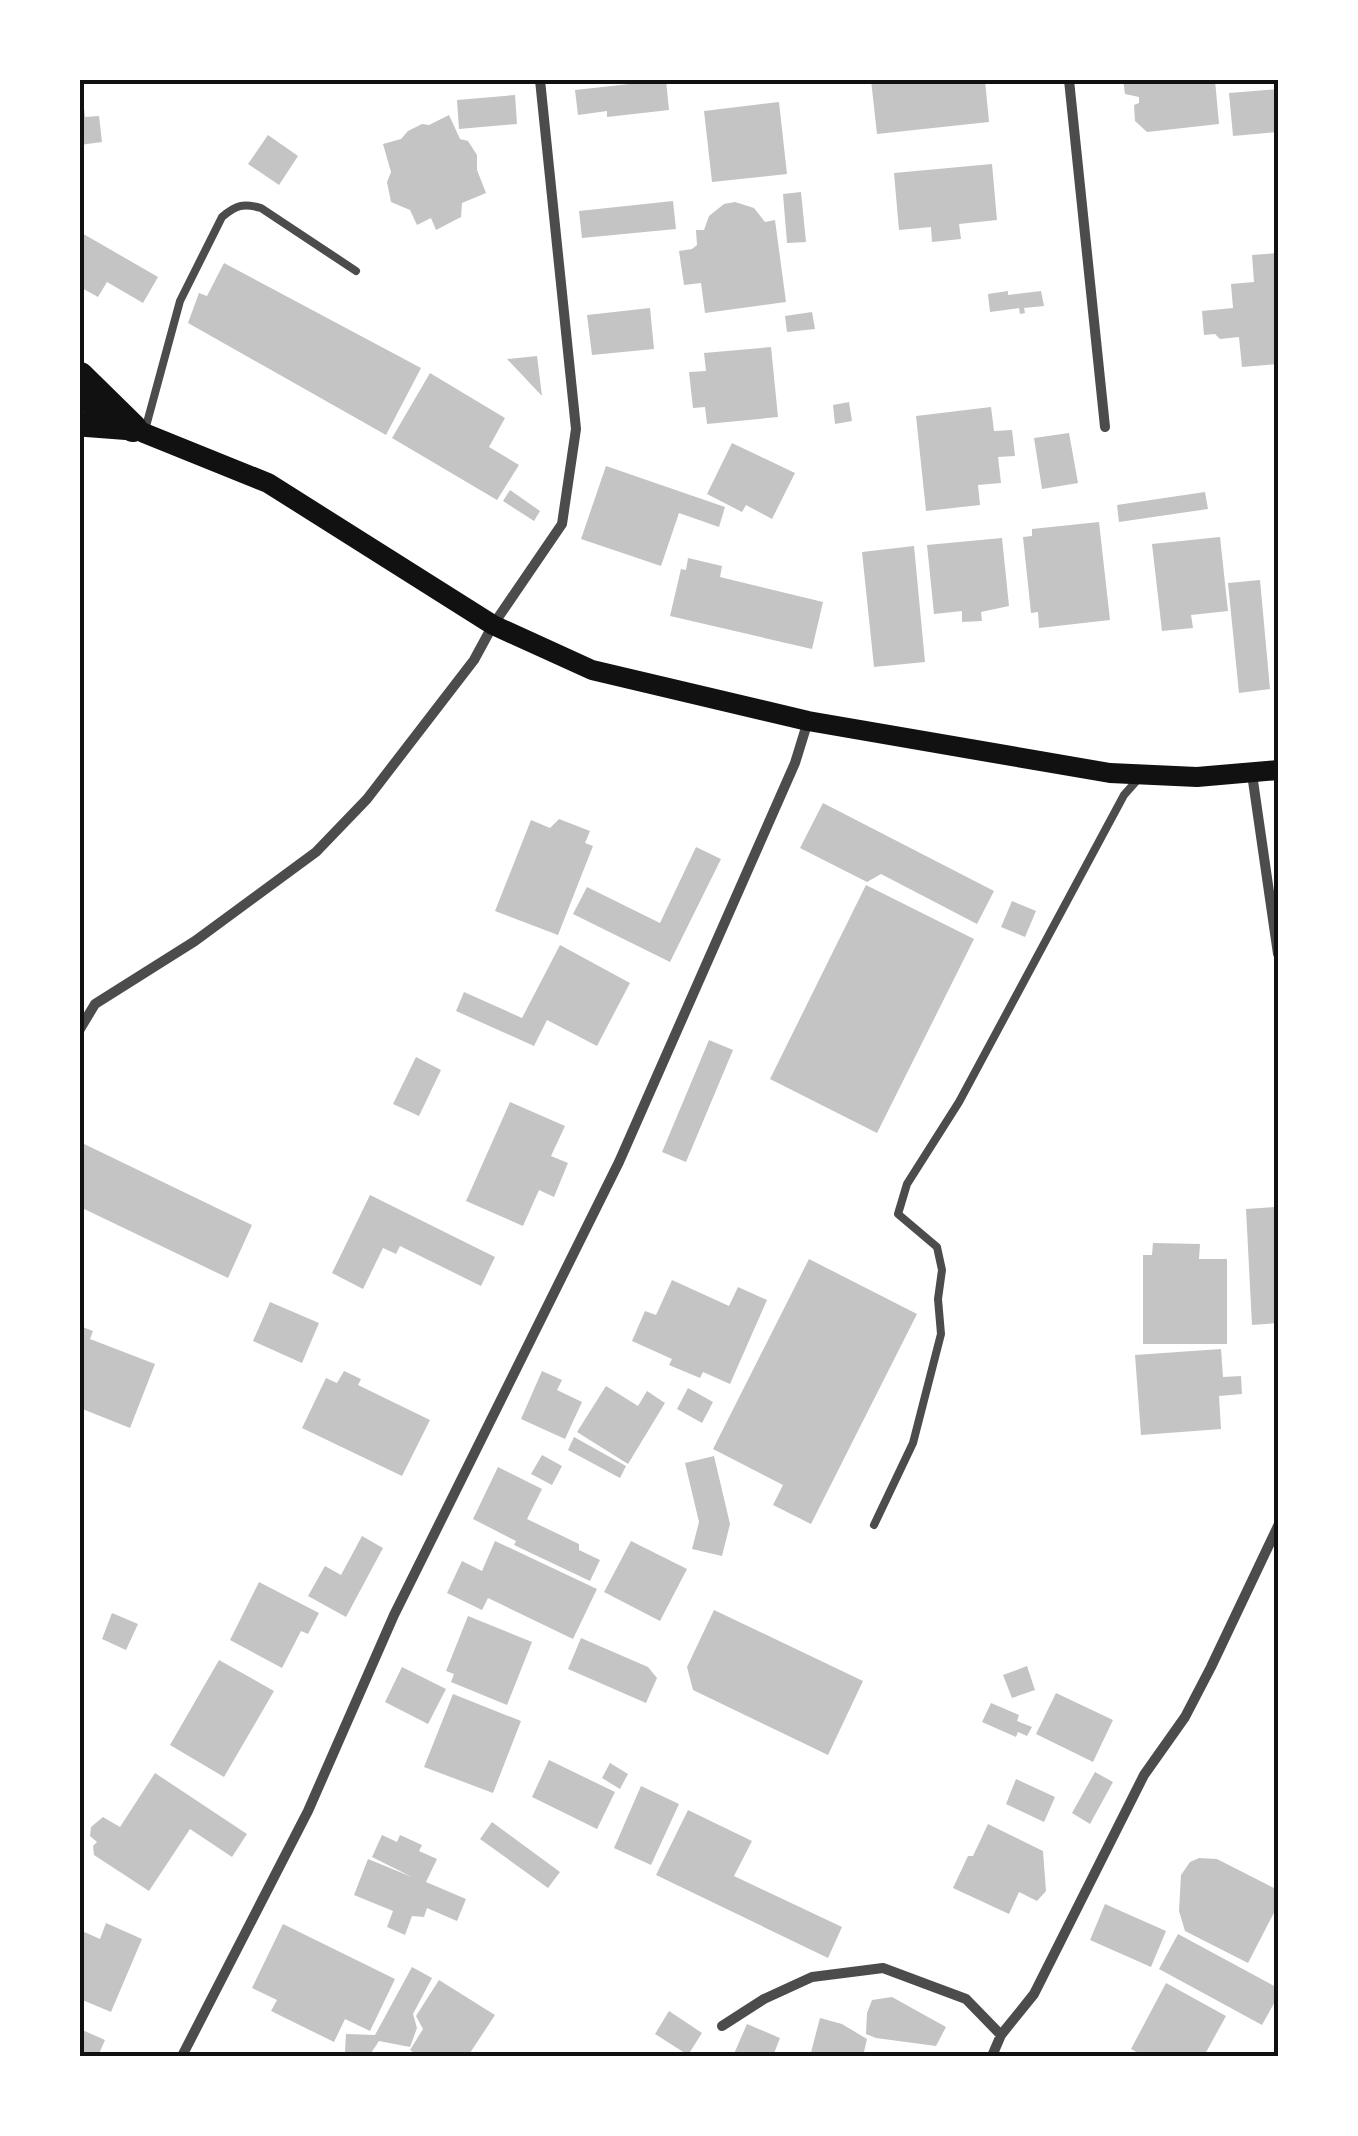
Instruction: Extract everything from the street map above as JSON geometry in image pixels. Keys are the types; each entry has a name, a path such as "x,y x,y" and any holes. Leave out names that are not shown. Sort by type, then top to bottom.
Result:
{"highway":[{"path":"80,376 138,430"}],"main road":[{"path":"80,398 138,430 268,483 493,626 592,670 808,721 1110,772 1196,777 1278,770"},
{"path":"80,416 138,430"},
{"path":"80,424 138,430"}],"street":[{"path":"80,1029 94,1004 195,940 316,852 367,799 474,660 562,524 576,429 540,80"},
{"path":"1068,80 1105,427"},
{"path":"182,2056 308,1811 394,1615 619,1162 795,763 808,721"},
{"path":"1252,774 1278,954"},
{"path":"992,2056 1001,2035 1034,1994 1144,1775 1184,1717 1278,1526"},
{"path":"722,2026 764,1999 812,1977 883,1968 966,1999 1001,2035"}],"lane":[{"path":"138,430 180,301 222,217 234,208 245,204 261,208 356,271"},
{"path":"874,1525 913,1442 941,1334 938,1298 942,1270 938,1247 898,1214 907,1184 968,1086 1114,811 1142,774"}],"building":[{"path":"666,80 669,110 607,117 607,111 578,115 575,90"},
{"path":"871,80 985,80 989,122 877,134"},
{"path":"1123,80 1215,80 1219,124 1147,132 1135,121 1134,105 1139,103 1139,97 1125,94"},
{"path":"1278,89 1278,132 1233,136 1229,93"},
{"path":"515,95 517,124 459,129 457,100"},
{"path":"83,98 85,117 99,116 102,142 80,145"},
{"path":"779,102 787,174 712,182 704,111"},
{"path":"449,115 460,139 468,141 477,155 477,170 486,193 462,203 461,217 436,230 431,218 417,225 410,210 391,202 387,182 391,172 383,144"},
{"path":"268,135 298,156 279,185 248,164"},
{"path":"992,164 997,220 959,224 961,239 932,242 931,227 899,230 894,173"},
{"path":"801,192 806,242 787,243 783,194"},
{"path":"673,201 676,229 582,238 579,211"},
{"path":"735,202 754,208 765,222 775,220 786,302 705,313 701,283 684,285 679,251 697,245 696,230 704,230 709,216 724,204"},
{"path":"80,232 158,277 143,303 107,282 98,297 80,287"},
{"path":"1278,253 1278,364 1242,367 1239,337 1220,339 1215,334 1204,335 1202,311 1233,308 1231,284 1254,282 1252,255"},
{"path":"224,263 421,368 386,435 188,323 199,293 207,296"},
{"path":"1008,291 1008,295 1041,291 1044,306 1024,308 1025,313 1020,314 1019,308 990,312 988,294"},
{"path":"650,308 654,349 592,355 587,315"},
{"path":"812,312 815,329 787,332 785,316"},
{"path":"771,347 778,417 707,424 705,407 693,408 689,372 706,371 704,353"},
{"path":"537,356 542,396 507,359"},
{"path":"430,373 505,418 489,447 519,465 497,500 392,438"},
{"path":"849,402 852,421 835,424 833,405"},
{"path":"991,407 994,431 1012,430 1015,456 998,457 1001,483 978,485 980,505 926,511 916,416"},
{"path":"1069,433 1078,483 1042,489 1034,438"},
{"path":"732,443 795,473 772,519 746,505 742,512 707,494"},
{"path":"606,466 725,507 719,527 679,513 661,566 581,539"},
{"path":"510,490 540,511 534,521 503,501"},
{"path":"1205,492 1208,509 1119,522 1117,505"},
{"path":"1099,522 1110,620 1039,628 1038,612 1031,613 1023,537 1032,536 1032,529"},
{"path":"1220,537 1228,611 1191,615 1193,628 1162,631 1152,544"},
{"path":"1002,538 1009,606 981,612 982,621 962,622 962,611 934,614 927,545"},
{"path":"914,546 925,662 874,667 862,552"},
{"path":"688,558 722,566 720,577 823,602 812,649 670,616 681,569 686,570"},
{"path":"1260,580 1270,689 1239,693 1228,583"},
{"path":"823,803 994,891 977,924 881,874 867,882 800,848"},
{"path":"559,819 590,831 585,843 593,846 558,935 495,911 531,820 550,828"},
{"path":"696,847 721,859 670,962 573,914 587,887 660,923"},
{"path":"866,885 974,939 877,1133 770,1079"},
{"path":"1012,901 1036,911 1025,937 1001,927"},
{"path":"560,945 630,983 597,1046 547,1020 534,1046 456,1011 464,992 522,1018"},
{"path":"709,1040 733,1050 686,1162 662,1152"},
{"path":"416,1057 441,1070 419,1116 393,1104"},
{"path":"510,1102 565,1126 551,1156 568,1163 554,1197 539,1190 523,1226 466,1201"},
{"path":"80,1142 252,1225 228,1278 80,1207"},
{"path":"370,1195 495,1257 481,1286 400,1246 396,1254 383,1248 363,1289 332,1273"},
{"path":"1275,1207 1278,1323 1252,1325 1246,1209"},
{"path":"1153,1243 1200,1244 1199,1259 1227,1259 1227,1344 1143,1344 1143,1255 1152,1255"},
{"path":"809,1259 917,1314 811,1524 773,1505 783,1485 713,1449"},
{"path":"672,1280 729,1306 738,1287 767,1300 730,1384 703,1372 700,1378 669,1365 672,1359 632,1341 645,1311 656,1315"},
{"path":"270,1302 319,1323 302,1363 253,1341"},
{"path":"80,1326 93,1331 90,1339 155,1364 130,1428 80,1408"},
{"path":"1221,1349 1223,1377 1241,1376 1242,1394 1219,1396 1221,1429 1141,1435 1135,1355"},
{"path":"344,1371 361,1379 358,1385 430,1420 402,1476 302,1428 326,1378 337,1383"},
{"path":"542,1371 562,1380 557,1390 582,1402 565,1439 521,1419"},
{"path":"606,1386 638,1406 647,1391 665,1403 628,1464 577,1432"},
{"path":"688,1388 713,1402 702,1423 677,1409"},
{"path":"574,1437 626,1466 620,1478 568,1450"},
{"path":"542,1455 562,1466 552,1485 531,1474"},
{"path":"714,1456 730,1524 722,1556 692,1549 699,1522 685,1463"},
{"path":"498,1467 542,1489 527,1519 579,1544 579,1550 600,1560 590,1581 514,1545 516,1541 473,1519"},
{"path":"362,1536 383,1548 346,1617 308,1596 325,1566 341,1575"},
{"path":"495,1541 597,1589 573,1639 488,1598 482,1610 447,1593 462,1561 482,1571"},
{"path":"631,1541 687,1569 660,1621 604,1592"},
{"path":"259,1582 319,1613 308,1634 301,1631 282,1668 230,1640"},
{"path":"714,1610 863,1681 828,1755 693,1690 687,1667"},
{"path":"112,1613 138,1624 126,1650 102,1639"},
{"path":"468,1616 532,1642 507,1705 451,1682 454,1674 446,1671"},
{"path":"581,1638 648,1667 657,1678 646,1703 568,1669"},
{"path":"219,1660 274,1691 224,1777 170,1745"},
{"path":"1027,1666 1035,1690 1012,1698 1003,1675"},
{"path":"402,1667 446,1689 428,1724 385,1702"},
{"path":"1056,1693 1113,1720 1093,1762 1036,1734"},
{"path":"453,1694 521,1721 493,1793 424,1767"},
{"path":"991,1703 1019,1715 1017,1721 1032,1727 1027,1736 1018,1732 1016,1737 982,1722"},
{"path":"549,1760 615,1792 597,1829 532,1797"},
{"path":"610,1763 628,1774 620,1789 602,1778"},
{"path":"1095,1772 1113,1782 1090,1824 1072,1813"},
{"path":"155,1773 247,1834 232,1857 190,1829 149,1891 94,1855 97,1842 90,1836 91,1827 103,1817 120,1827"},
{"path":"1016,1779 1055,1797 1044,1822 1006,1804"},
{"path":"641,1786 679,1804 651,1865 614,1848"},
{"path":"688,1810 752,1841 734,1876 842,1927 828,1958 656,1875"},
{"path":"492,1822 560,1872 548,1888 480,1839"},
{"path":"988,1824 1043,1851 1046,1891 1037,1901 1019,1892 1009,1914 953,1888"},
{"path":"382,1835 397,1842 400,1835 422,1845 419,1851 437,1859 426,1882 466,1899 457,1921 427,1908 424,1917 412,1916 405,1935 387,1927 393,1911 354,1895 368,1859 412,1877 372,1857"},
{"path":"1217,1859 1278,1890 1278,1905 1248,1963 1185,1931 1179,1911 1181,1875 1190,1862"},
{"path":"1105,1904 1166,1931 1151,1967 1090,1940"},
{"path":"106,1923 142,1939 111,2012 80,1999 80,1930 100,1939"},
{"path":"283,1924 395,1979 370,2031 345,2019 334,2042 271,2011 277,2000 252,1988"},
{"path":"1178,1934 1278,1988 1278,1996 1262,2025 1159,1969"},
{"path":"412,1967 432,1978 413,2014 417,2028 410,2047 379,2041 371,2053 345,2052 346,2034 375,2035"},
{"path":"439,1980 495,2015 468,2056 419,2056 410,2050 423,2029 416,2016"},
{"path":"1166,1983 1226,2016 1204,2056 1144,2056 1131,2049"},
{"path":"892,1997 946,2027 936,2046 866,2034 872,2000"},
{"path":"669,2011 702,2033 688,2055 655,2034"},
{"path":"820,2018 842,2024 867,2039 863,2056 810,2056"},
{"path":"747,2024 780,2038 773,2056 733,2056"},
{"path":"80,2029 105,2040 98,2056 80,2056"}]}
